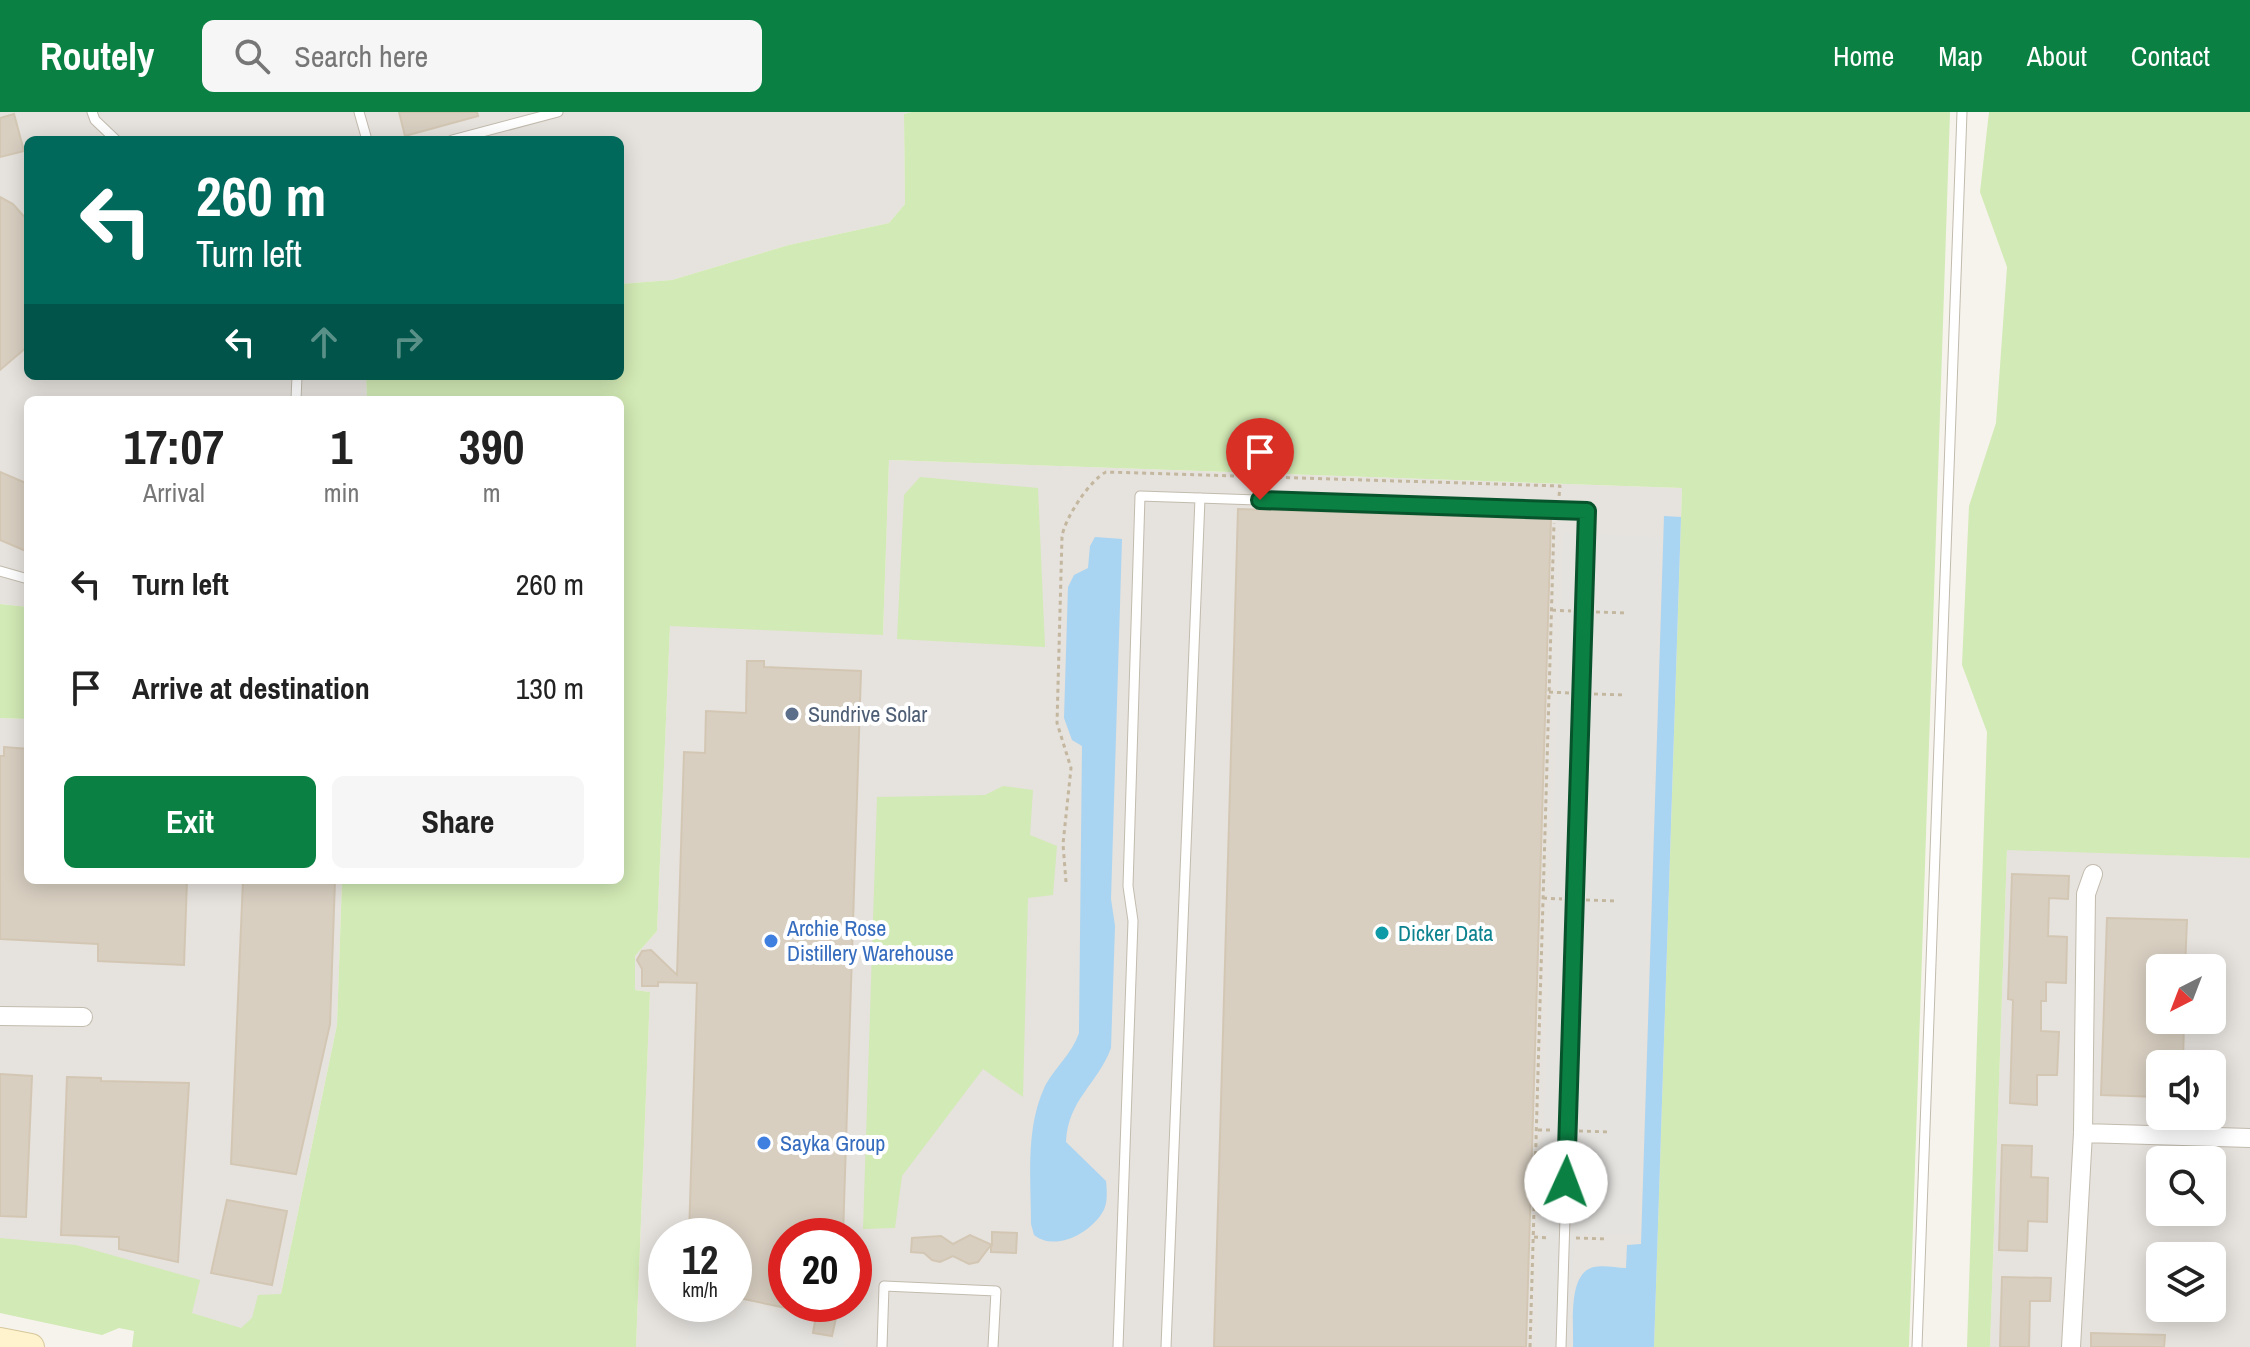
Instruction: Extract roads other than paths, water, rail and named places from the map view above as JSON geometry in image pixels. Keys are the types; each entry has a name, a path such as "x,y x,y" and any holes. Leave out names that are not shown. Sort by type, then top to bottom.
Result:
{"main road":[{"path":"0,1341 31,1347"}],"street":[{"path":"2071,1347 2083,1133 2086,894 2093,874"},
{"path":"0,1016 83,1017"},
{"path":"2083,1133 2250,1138"}],"lane":[{"path":"92,112 95,120 112,136"},
{"path":"359,112 366,136"},
{"path":"467,136 558,112"},
{"path":"1917,1347 1962,112"},
{"path":"1118,1347 1133,921 1128,886 1140,496 1587,511 1561,1347"},
{"path":"1166,1347 1200,498"},
{"path":"0,571 24,578"},
{"path":"882,1347 884,1286 996,1291 993,1347"}],"water":[{"path":"1664,516 1681,517 1654,1347 1573,1347 1574,1301 1579,1279 1585,1271 1594,1267 1626,1268 1627,1245 1641,1244"},
{"path":"1095,537 1122,539 1111,899 1115,926 1111,1048 1072,1114 1066,1142 1106,1181 1107,1198 1104,1210 1089,1227 1071,1238 1052,1242 1034,1235 1031,1224 1030,1154 1034,1119 1045,1086 1079,1033 1082,746 1072,740 1064,718 1068,587 1074,575 1088,568 1090,546"}],"place":[{"name":"Sundrive Solar","path":"792,714"},
{"name":"Dicker Data","path":"1382,933"},
{"name":"Archie Rose Distillery Warehouse","path":"771,941"},
{"name":"Sayka Group","path":"764,1143"}]}
